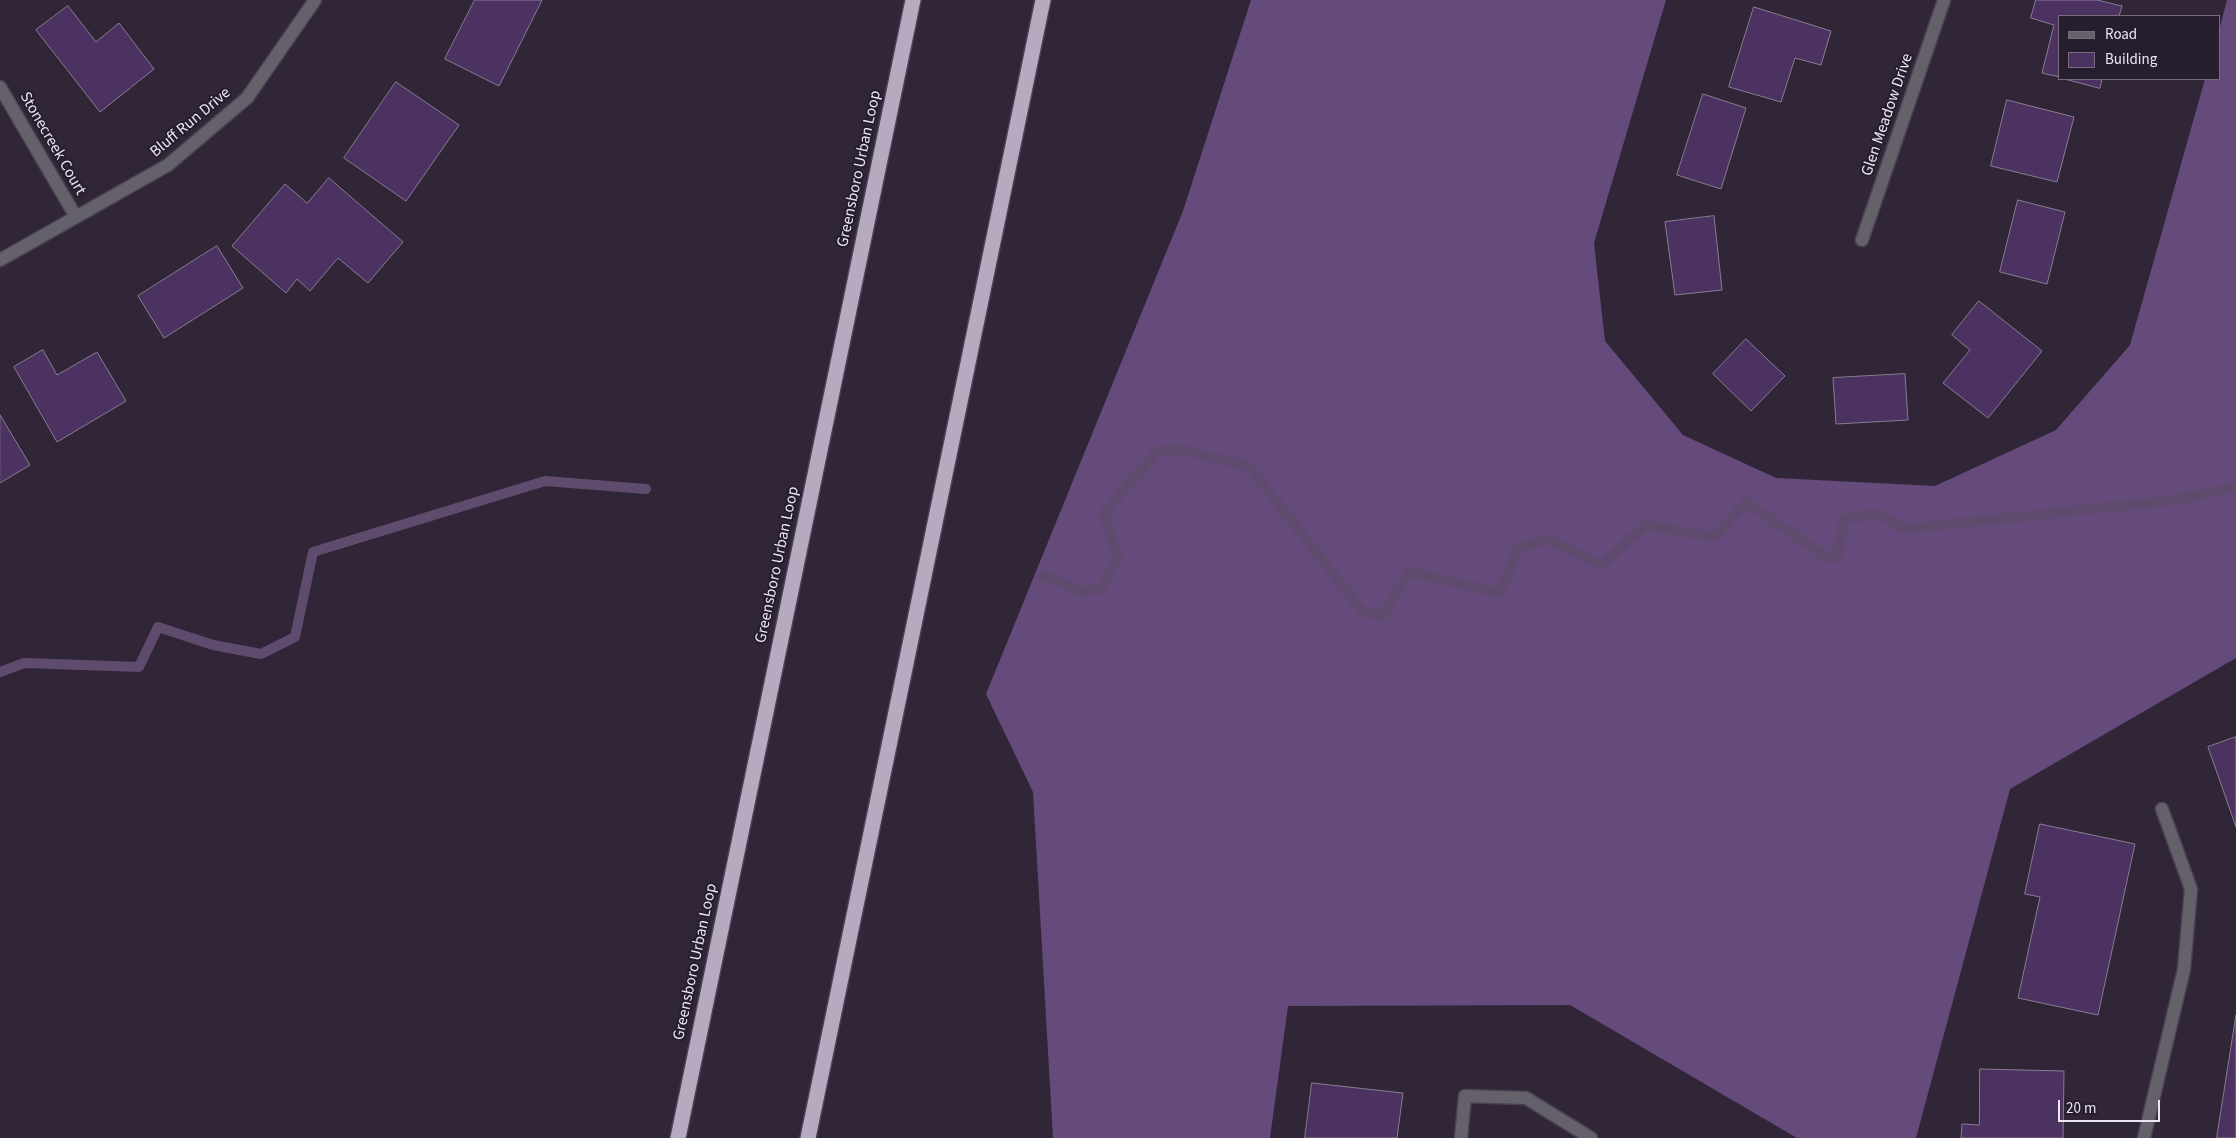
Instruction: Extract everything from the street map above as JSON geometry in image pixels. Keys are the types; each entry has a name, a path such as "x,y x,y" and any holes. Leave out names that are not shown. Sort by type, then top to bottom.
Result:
{"highway":[{"name":"Greensboro Urban Loop","path":"678,1138 913,0"},
{"path":"808,1138 1043,0"}],"street":[{"name":"Bluff Run Drive","path":"0,260 168,165 247,98 314,0"},
{"name":"Glen Meadow Drive","path":"1862,240 1944,0"},
{"name":"Stonecreek Court","path":"0,87 76,217"},
{"path":"2144,1138 2184,969 2191,890 2162,809"},
{"path":"1462,1138 1465,1096 1526,1098 1591,1138"}],"shaded area":[{"path":"1251,0 1666,0 1594,243 1605,341 1683,435 1776,478 1935,486 2056,430 2130,345 2205,80 2221,80 2221,23 2227,0 2236,0 2236,658 2010,789 1916,1138 1797,1138 1570,1005 1288,1006 1270,1138 1053,1138 1033,792 986,694 1183,211"}],"building":[{"path":"475,0 542,0 499,86 445,59"},
{"path":"2036,0 2097,0 2122,6 2119,15 2058,15 2058,77 2042,73 2054,25 2031,18"},
{"path":"68,6 96,42 119,23 154,69 100,112 36,30"},
{"path":"1754,7 1831,31 1821,65 1795,58 1781,102 1729,87"},
{"path":"2069,80 2102,80 2100,88"},
{"path":"396,82 459,125 406,201 344,158"},
{"path":"1703,94 1746,108 1721,189 1677,175"},
{"path":"2007,100 2074,117 2057,182 1991,166"},
{"path":"329,178 403,242 368,283 338,258 310,291 297,279 286,293 232,246 285,184 307,203"},
{"path":"2018,200 2065,212 2047,284 2000,272"},
{"path":"1714,216 1722,290 1675,295 1665,222"},
{"path":"217,246 243,288 164,338 138,296"},
{"path":"1979,301 2042,351 1988,418 1943,383 1970,350 1952,335"},
{"path":"1746,339 1785,376 1751,411 1713,374"},
{"path":"43,350 57,375 97,352 126,401 57,442 14,367"},
{"path":"1905,374 1908,420 1836,424 1833,378"},
{"path":"0,415 30,465 0,483"},
{"path":"2236,737 2236,827 2208,747"},
{"path":"2040,824 2135,844 2098,1015 2018,998 2040,897 2025,894"},
{"path":"2236,1015 2236,1138 2217,1138"},
{"path":"1980,1069 2064,1071 2063,1138 1961,1138 1962,1124 1979,1125"},
{"path":"1312,1083 1403,1093 1397,1138 1305,1138"}],"waterway":[{"path":"1044,576 1085,592 1102,588 1118,556 1104,513 1157,452 1178,449 1249,466 1362,611 1382,616 1410,572 1499,593 1519,548 1547,539 1602,565 1645,525 1714,537 1746,502 1826,557 1837,558 1844,519 1879,513 1904,529 2175,500 2236,487"},
{"path":"0,672 24,663 139,667 158,627 213,645 261,654 295,637 313,552 545,481 646,489"}]}
